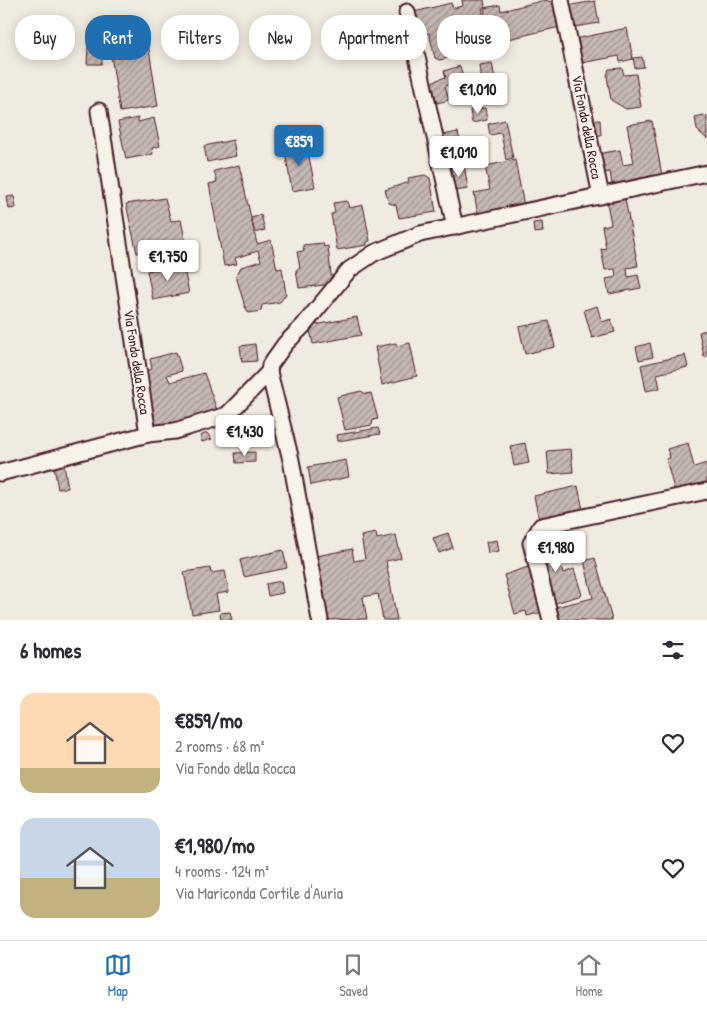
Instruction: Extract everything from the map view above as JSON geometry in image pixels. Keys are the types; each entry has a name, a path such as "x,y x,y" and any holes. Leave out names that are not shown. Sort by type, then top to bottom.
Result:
{"street":[{"name":"Via Fondo della Rocca","path":"561,0 601,196"},
{"path":"407,12 455,227"},
{"name":"Via Fondo della Rocca","path":"99,111 148,434"},
{"name":"Via Fondo della Rocca","path":"0,473 148,434 188,428 227,415 269,372 270,365 285,344 303,326 349,270 374,253 420,234 707,173"},
{"path":"269,372 292,460 320,620"},
{"path":"551,620 531,543 541,526 707,492"}],"building":[{"path":"462,0 484,0 485,6 482,8 483,15 437,15 437,59 435,58 429,33 427,34 427,15 415,15 414,12 451,3 453,8 463,6"},
{"path":"545,0 555,3 560,27 510,39 510,15 485,15 484,8 500,5 501,11"},
{"path":"595,1 599,23 568,28 566,6"},
{"path":"627,28 633,59 620,62 619,56 576,64 575,39"},
{"path":"642,57 644,67 635,68 633,58"},
{"path":"87,60 102,60 102,64 87,64"},
{"path":"112,60 151,60 158,106 120,112"},
{"path":"492,63 495,79 481,82 479,65"},
{"path":"460,66 464,81 445,86 449,100 437,103 431,82 446,77 444,71"},
{"path":"622,68 624,75 636,74 641,107 626,109 611,100 607,76 609,69"},
{"path":"485,108 487,120 472,123 470,110"},
{"path":"704,115 704,117 707,116 707,139 697,130 695,117"},
{"path":"138,118 138,122 154,118 160,146 152,148 153,154 126,159 118,122"},
{"path":"505,120 513,158 506,160 501,133 490,135 488,124"},
{"path":"600,120 601,135 590,136 588,121"},
{"path":"652,121 663,181 613,190 610,172 600,173 597,154 620,150 623,165 634,163 627,125"},
{"path":"458,132 460,142 445,145 443,135"},
{"path":"233,140 236,156 207,162 204,146"},
{"path":"306,142 315,187 292,191 284,146"},
{"path":"515,160 524,206 478,215 474,193 490,190 485,166"},
{"path":"464,164 468,189 455,191 451,166"},
{"path":"239,165 257,244 271,240 277,269 282,268 286,294 280,302 262,305 261,311 249,313 245,307 236,276 241,267 261,261 258,251 235,258 237,264 224,266 209,184 217,182 214,171"},
{"path":"425,175 430,178 436,212 399,218 396,205 389,203 385,190 409,182 408,178"},
{"path":"14,196 16,208 9,209 7,197"},
{"path":"165,198 171,221 181,220 188,253 177,254 174,248 149,257 147,251 137,253 126,204"},
{"path":"625,199 638,266 627,268 628,277 638,275 641,288 609,294 606,279 616,277 615,269 605,270 601,249 606,248 602,226 611,224 607,203"},
{"path":"347,201 349,208 363,205 370,241 367,242 367,245 337,250 331,214 335,213 333,203"},
{"path":"261,215 265,230 255,233 251,218"},
{"path":"542,222 543,232 534,233 533,223"},
{"path":"323,243 324,247 328,246 332,284 299,288 296,270 300,268 297,252 304,251 303,245"},
{"path":"183,264 189,293 153,300 147,271"},
{"path":"597,306 602,322 611,319 615,332 592,338 584,310"},
{"path":"357,317 361,335 313,344 309,326"},
{"path":"549,321 555,347 525,354 519,327"},
{"path":"707,330 707,356 704,357 699,332"},
{"path":"396,343 397,346 410,343 417,376 382,385 375,347"},
{"path":"650,343 653,357 639,360 636,347"},
{"path":"255,344 257,361 242,362 240,346"},
{"path":"176,352 182,371 167,375 170,382 204,373 218,413 162,429 154,424 145,371 152,369 150,359"},
{"path":"685,355 688,367 657,374 660,388 646,391 641,365"},
{"path":"361,391 366,394 371,393 378,419 373,420 372,425 345,430 337,397"},
{"path":"378,428 380,434 338,441 337,435"},
{"path":"207,433 212,439 202,442 200,436"},
{"path":"525,443 529,463 514,466 510,446"},
{"path":"688,443 694,467 707,463 707,484 675,493 666,459 670,458 667,449"},
{"path":"571,449 573,472 549,474 547,451"},
{"path":"255,452 255,462 236,463 235,453"},
{"path":"346,460 349,477 311,485 308,467"},
{"path":"64,465 68,488 58,489 54,467"},
{"path":"578,486 583,510 539,520 534,496"},
{"path":"376,533 377,539 396,535 401,558 386,561 397,620 383,620 378,594 363,597 367,619 324,620 311,557 352,549 354,561 365,559 361,536"},
{"path":"448,533 453,548 439,553 433,538"},
{"path":"553,537 563,573 574,569 582,595 552,604 534,543"},
{"path":"497,540 499,551 488,553 486,542"},
{"path":"283,550 287,568 244,577 240,560"},
{"path":"595,558 612,620 558,620 555,607 593,598 584,561"},
{"path":"531,566 543,612 527,616 526,611 515,614 504,575"},
{"path":"210,568 211,573 225,571 229,592 216,594 219,610 192,614 184,572"},
{"path":"281,581 283,593 268,596 266,584"},
{"path":"230,612 232,620 221,620 220,613"}]}
